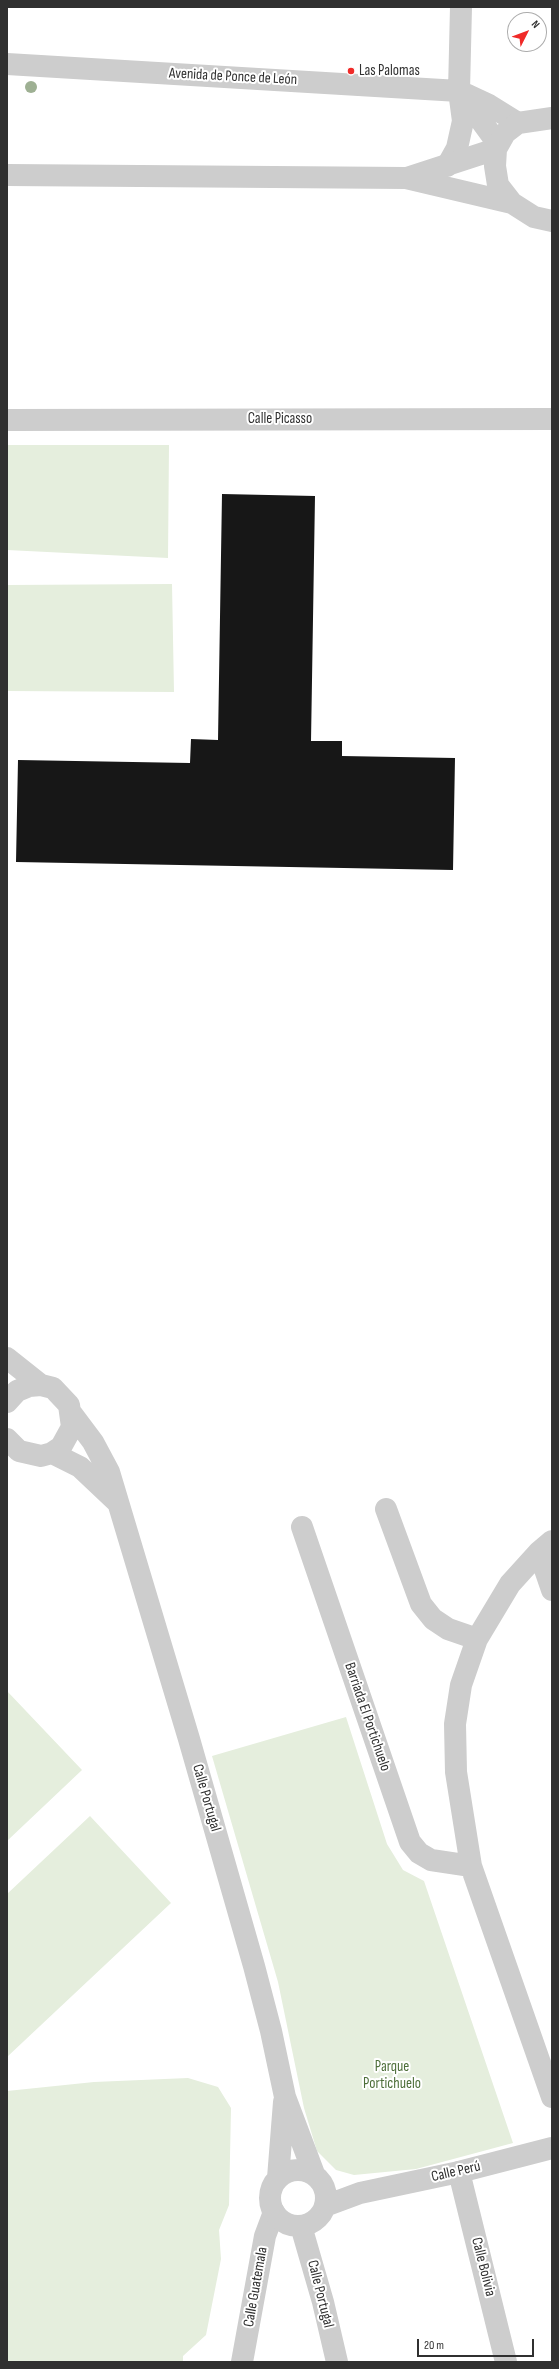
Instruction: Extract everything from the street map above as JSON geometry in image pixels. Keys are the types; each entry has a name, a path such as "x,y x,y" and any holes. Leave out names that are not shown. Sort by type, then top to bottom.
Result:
{"street":[{"path":"447,166 457,148 463,121 459,91 461,7"},
{"name":"Avenida de Ponce de León","path":"7,64 459,91"},
{"path":"459,91 489,105 518,123"},
{"path":"459,91 497,146"},
{"path":"512,203 498,185 497,146 505,133 518,123 552,118"},
{"path":"406,178 447,166 497,146"},
{"path":"7,175 406,178 512,203 534,217 552,221"},
{"name":"Calle Picasso","path":"7,420 552,419"},
{"name":"Calle Portugal","path":"7,1358 41,1385 53,1388 62,1396 72,1414 101,1454 109,1472 189,1738 254,1966 271,2031 284,2097 321,2189"},
{"path":"10,1391 29,1386 41,1385"},
{"path":"8,1442 19,1451 29,1455 40,1456 52,1453 61,1447 68,1438 72,1427 72,1414"},
{"name":"Calle Portugal","path":"52,1453 80,1466 117,1502"},
{"path":"386,1509 421,1604 432,1618 448,1629 477,1639"},
{"name":"Barriada El Portichuelo","path":"302,1527 410,1842 418,1853 431,1860 471,1866"},
{"path":"545,1546 510,1584 477,1639 461,1685 455,1724 456,1772 471,1866 552,2097"},
{"path":"545,1546 552,1590"},
{"name":"Calle Portugal","path":"278,2178 284,2097"},
{"name":"Calle Perú","path":"321,2189 360,2193 459,2172 552,2148"},
{"path":"294,2170 304,2170 321,2189 318,2217 310,2223 302,2226 289,2225 280,2220 274,2212 270,2196 278,2178 294,2170"},
{"name":"Calle Bolivia","path":"459,2172 506,2362"},
{"name":"Calle Guatemala","path":"242,2362 265,2236 274,2212"},
{"name":"Calle Portugal","path":"302,2226 323,2302 337,2362"}],"green space":[{"path":"7,445 169,445 168,558 7,550"},
{"path":"172,584 174,692 7,691 7,585"},
{"path":"7,1691 82,1770 7,1841"},
{"name":"Parque Portichuelo","path":"346,1717 387,1844 403,1870 424,1881 513,2143 416,2169 354,2175 336,2170 317,2151 304,2108 278,1982 212,1756"},
{"path":"90,1816 171,1903 7,2057 7,1894"},
{"path":"188,2078 218,2087 231,2108 229,2205 219,2230 221,2259 206,2335 183,2356 183,2362 7,2362 7,2091 94,2082"}],"building":[{"path":"222,494 315,496 311,741 342,741 342,756 455,758 453,870 16,862 18,760 190,763 191,739 218,740"}],"place":[{"name":"Las Palomas","path":"351,71"}]}
